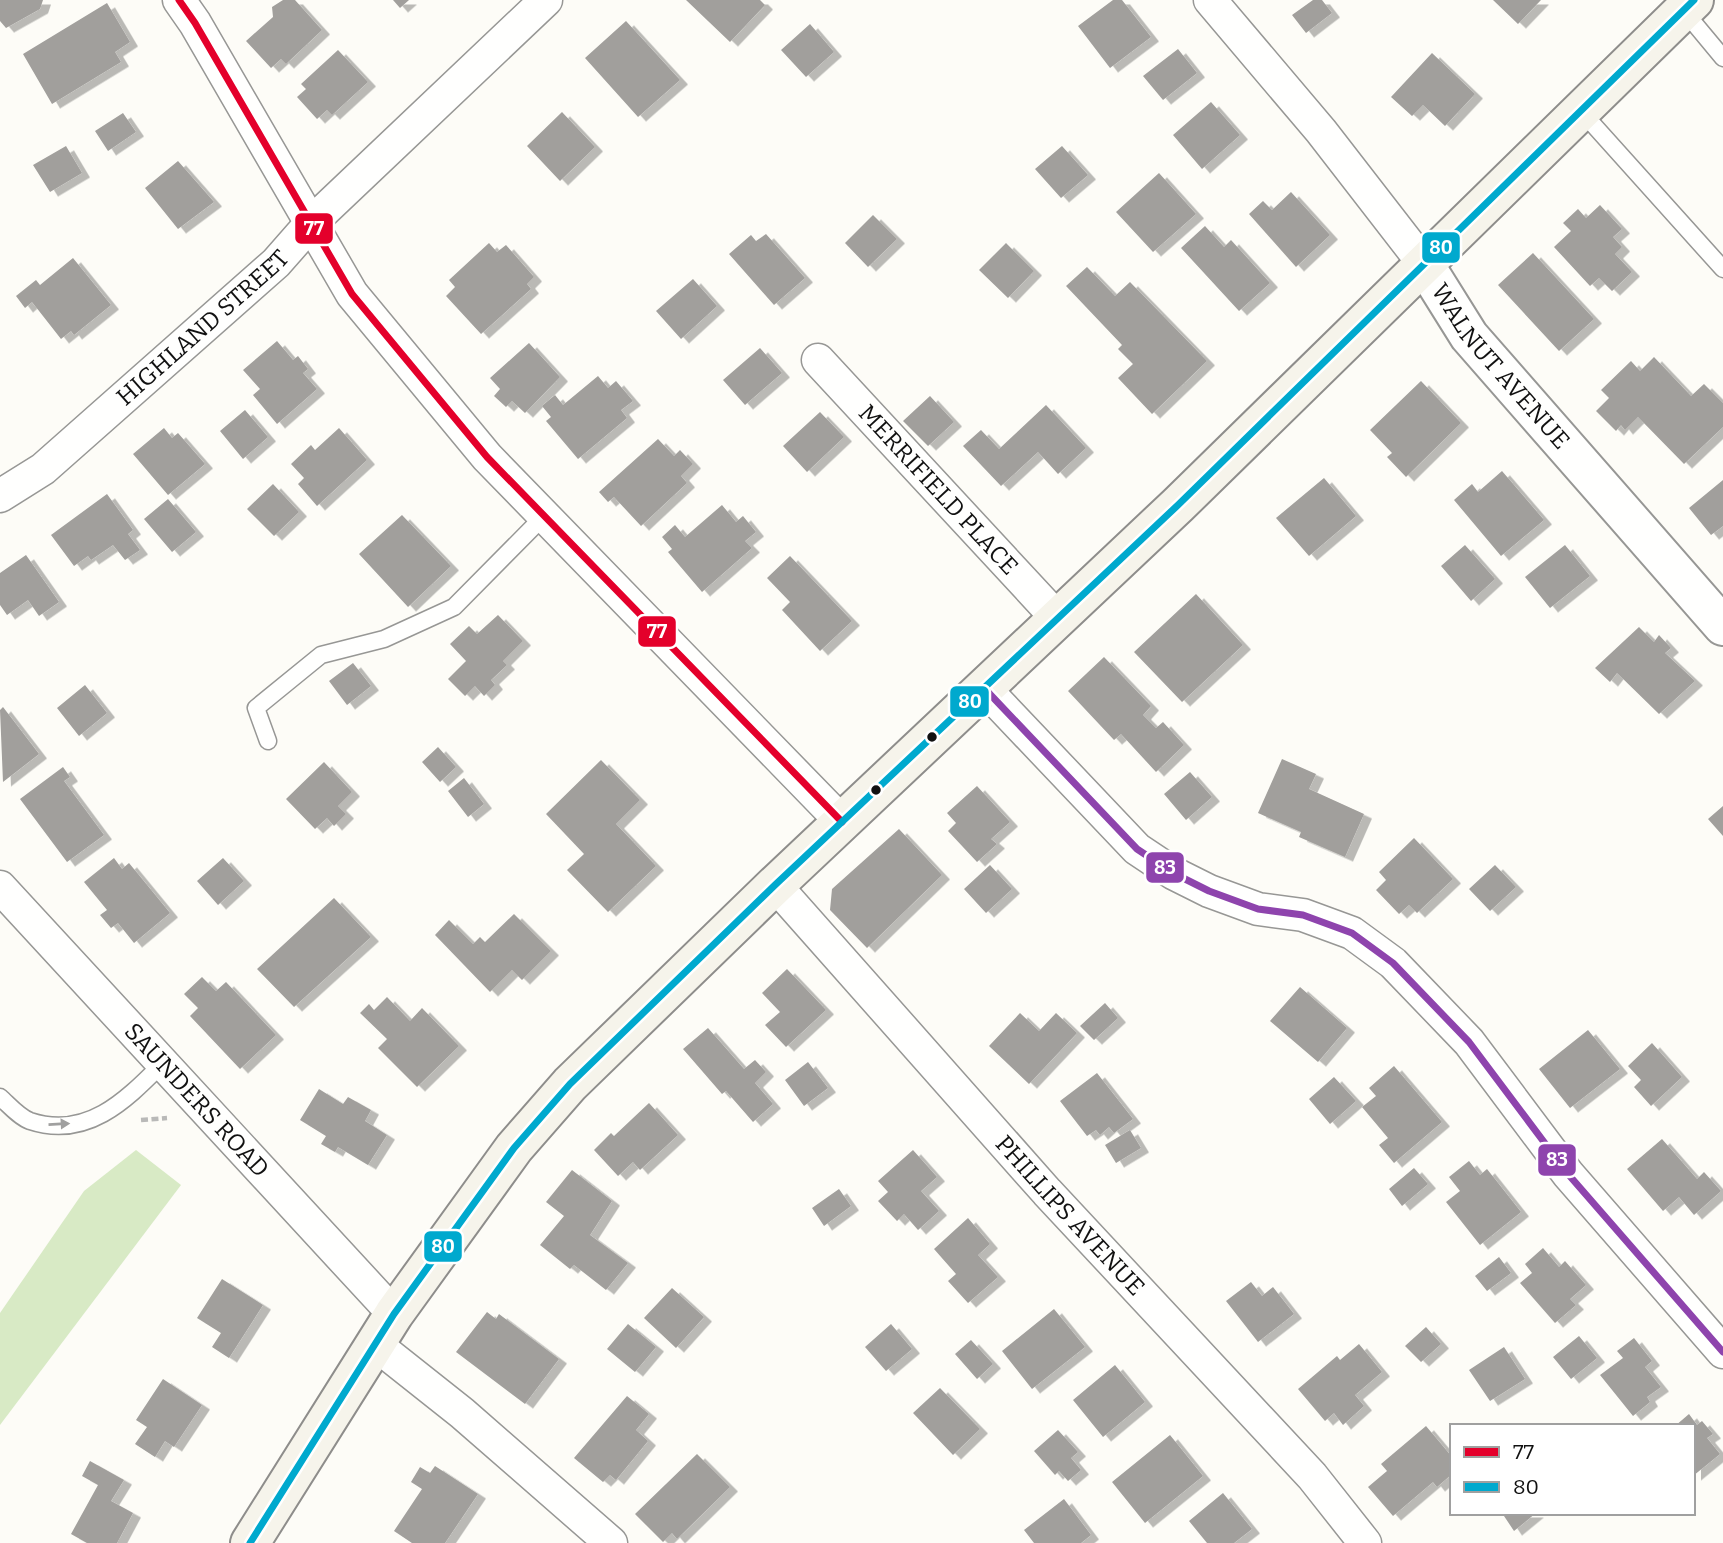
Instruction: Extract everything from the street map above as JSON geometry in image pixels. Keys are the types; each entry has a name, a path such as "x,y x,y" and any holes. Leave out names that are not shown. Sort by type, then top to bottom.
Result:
{"main road":[{"path":"250,1543 385,1329 514,1148 570,1084 775,885 1058,619 1581,111 1685,4"}],"street":[{"path":"178,0 195,23 352,294 487,457 842,822"},
{"name":"HIGHLAND STREET","path":"0,496 43,469 276,262 312,222 546,0"},
{"name":"WALNUT AVENUE","path":"1210,0 1321,131 1424,264 1469,336 1723,626"},
{"name":"MERRIFIELD PLACE","path":"818,360 1058,619"},
{"path":"985,689 1137,849 1209,891 1258,909 1303,915 1352,933 1393,963 1469,1042 1568,1174 1723,1352"},
{"name":"PHILLIPS AVENUE","path":"775,885 1047,1192 1312,1476 1365,1543"},
{"name":"SAUNDERS ROAD","path":"0,887 162,1064 385,1329 462,1413 611,1543"}],"lane":[{"path":"1685,4 1723,58"},
{"path":"1581,111 1723,270"},
{"path":"268,741 256,708 321,655 384,639 454,607 544,516"},
{"path":"0,1097 28,1120 56,1126 96,1118 123,1104 162,1064"}],"green space":[{"path":"136,1150 181,1185 0,1425 0,1313 84,1191"}],"building":[{"path":"0,0 43,0 40,9 6,28 0,21"},
{"path":"283,0 295,0 322,30 286,64 281,59 271,68 246,41 273,17 272,7"},
{"path":"393,0 409,0 400,8"},
{"path":"686,0 760,0 765,5 730,42"},
{"path":"1113,0 1122,0 1151,37 1110,68 1078,26"},
{"path":"1313,0 1322,0 1332,13 1306,33 1292,15"},
{"path":"1493,0 1541,0 1518,24"},
{"path":"107,3 130,42 115,52 121,62 52,104 23,54"},
{"path":"626,21 680,80 638,117 585,58"},
{"path":"810,24 834,52 806,77 781,50"},
{"path":"1178,49 1197,73 1163,100 1143,76"},
{"path":"338,50 368,82 332,115 327,110 317,119 297,97 306,89 301,84"},
{"path":"1432,53 1475,94 1445,126 1423,105 1412,116 1391,97"},
{"path":"1211,102 1240,135 1202,169 1173,135"},
{"path":"562,112 595,147 560,181 527,146"},
{"path":"123,113 136,132 108,151 95,131"},
{"path":"66,146 82,173 50,192 33,165"},
{"path":"1062,146 1088,175 1061,198 1035,169"},
{"path":"178,161 214,202 178,229 145,188"},
{"path":"1159,173 1196,214 1153,252 1116,212"},
{"path":"1291,192 1330,235 1296,267 1249,214 1263,201 1272,210"},
{"path":"1600,205 1622,229 1613,237 1622,247 1615,254 1632,272 1612,291 1599,278 1590,286 1554,247 1571,231 1563,223 1578,209 1586,218"},
{"path":"873,215 897,239 868,267 845,243"},
{"path":"1205,226 1224,247 1231,240 1270,283 1239,311 1181,248"},
{"path":"766,234 805,278 774,305 729,254 751,235 756,241"},
{"path":"489,243 497,252 506,245 534,277 527,284 531,289 481,334 446,296 455,287 449,280"},
{"path":"1006,243 1034,271 1008,298 979,270"},
{"path":"1533,253 1594,319 1559,351 1498,285"},
{"path":"73,258 111,305 74,335 71,331 61,339 32,302 25,308 16,296 36,280 40,285"},
{"path":"1087,267 1115,296 1130,282 1207,361 1152,414 1118,378 1133,364 1118,349 1122,345 1066,286"},
{"path":"693,279 717,306 681,339 656,311"},
{"path":"277,341 293,360 298,356 308,369 303,373 317,389 277,424 253,395 260,389 243,370"},
{"path":"529,343 560,377 525,413 512,401 506,407 494,396 500,389 490,378"},
{"path":"760,348 782,373 745,405 723,380"},
{"path":"1654,357 1691,396 1704,384 1723,403 1723,427 1684,464 1638,417 1625,430 1621,425 1616,431 1596,411 1609,398 1601,390 1631,361 1640,371"},
{"path":"598,376 608,388 616,381 633,401 621,410 627,418 578,459 546,421 551,417 542,406 555,395 563,405"},
{"path":"1421,381 1461,423 1406,477 1387,457 1392,453 1370,430"},
{"path":"930,396 954,422 928,446 903,421"},
{"path":"1046,405 1086,448 1058,474 1038,452 1001,486 963,446 981,430 999,449"},
{"path":"245,410 268,437 243,459 220,431"},
{"path":"820,412 844,437 807,472 783,446"},
{"path":"164,428 172,438 178,433 205,464 168,495 133,454"},
{"path":"339,428 367,460 317,506 298,484 304,478 291,464 311,445 315,450"},
{"path":"658,439 674,456 680,450 693,464 681,476 687,483 641,526 614,497 608,502 599,492"},
{"path":"1502,471 1544,520 1501,556 1454,500 1472,484 1478,492"},
{"path":"1324,478 1356,516 1309,556 1276,518"},
{"path":"1723,480 1723,526 1711,535 1689,508"},
{"path":"273,484 299,512 274,536 247,509"},
{"path":"107,494 133,530 128,534 140,550 125,560 113,545 91,560 88,556 74,566 51,535"},
{"path":"168,499 196,532 172,552 144,519"},
{"path":"722,505 736,522 743,516 756,532 745,541 752,548 702,592 668,552 672,549 662,537 675,525 685,537"},
{"path":"402,515 451,566 408,607 359,554"},
{"path":"1465,545 1495,579 1471,601 1441,566"},
{"path":"1565,545 1590,576 1550,608 1525,577"},
{"path":"26,555 59,602 39,616 28,600 7,615 0,605 0,573"},
{"path":"790,556 852,621 820,651 782,610 790,602 767,578"},
{"path":"1196,594 1243,645 1182,702 1134,652"},
{"path":"498,615 523,641 503,661 507,665 491,680 495,685 484,696 475,686 465,696 448,679 466,661 450,644 469,626 477,634"},
{"path":"1639,627 1654,642 1659,635 1671,648 1665,653 1695,681 1659,714 1617,673 1610,682 1595,668"},
{"path":"1104,657 1151,706 1143,715 1156,728 1163,722 1184,745 1156,772 1121,734 1114,740 1068,691"},
{"path":"353,663 371,686 347,705 329,681"},
{"path":"85,685 107,713 79,736 57,708"},
{"path":"3,707 39,754 3,782 0,710"},
{"path":"438,747 456,767 440,782 422,762"},
{"path":"1282,759 1316,774 1309,789 1364,814 1345,857 1299,837 1301,832 1258,813"},
{"path":"601,760 640,800 616,824 656,866 608,912 567,870 584,854 546,814"},
{"path":"324,762 352,792 338,806 346,814 334,826 327,818 315,829 286,799"},
{"path":"63,767 70,777 64,781 104,835 67,862 20,799"},
{"path":"1190,772 1212,797 1186,820 1164,794"},
{"path":"464,778 484,804 468,817 448,791"},
{"path":"977,786 1010,822 991,839 997,844 977,862 948,831 956,823 947,813"},
{"path":"1723,806 1723,836 1708,819"},
{"path":"899,829 942,875 867,948 830,910 832,889"},
{"path":"1414,838 1453,879 1417,913 1409,905 1399,914 1376,890 1386,880 1379,872"},
{"path":"114,858 122,869 129,863 170,913 134,943 118,923 111,928 100,915 107,910 84,882"},
{"path":"223,858 244,881 218,905 197,881"},
{"path":"990,865 1012,889 986,913 964,889"},
{"path":"1495,865 1516,887 1490,911 1469,889"},
{"path":"334,898 371,937 294,1007 257,969"},
{"path":"514,914 551,951 522,980 512,970 490,992 435,935 449,920 473,944 480,937 485,942"},
{"path":"787,969 826,1010 786,1047 765,1025 780,1012 762,993"},
{"path":"202,977 216,991 226,982 276,1035 240,1069 190,1016 198,1008 184,994"},
{"path":"1300,987 1347,1028 1318,1062 1270,1021"},
{"path":"387,997 410,1021 422,1008 459,1046 417,1087 378,1048 387,1039 360,1013 369,1004 374,1010"},
{"path":"1105,1003 1118,1018 1094,1040 1080,1026"},
{"path":"1020,1013 1039,1031 1056,1013 1077,1033 1029,1084 989,1046"},
{"path":"708,1028 744,1069 755,1060 766,1072 755,1083 773,1104 753,1122 726,1091 722,1094 683,1049"},
{"path":"1588,1030 1620,1069 1570,1108 1539,1069"},
{"path":"1652,1043 1682,1077 1651,1106 1634,1087 1641,1080 1628,1066"},
{"path":"808,1062 828,1088 804,1106 785,1080"},
{"path":"1394,1066 1442,1122 1394,1163 1379,1145 1388,1138 1362,1107 1376,1096 1369,1088"},
{"path":"1097,1073 1133,1119 1114,1133 1109,1127 1100,1135 1096,1130 1087,1136 1060,1101"},
{"path":"1334,1077 1356,1101 1330,1124 1309,1099"},
{"path":"319,1089 343,1104 348,1097 371,1110 365,1121 387,1135 368,1165 338,1147 335,1152 321,1144 326,1136 300,1120"},
{"path":"649,1103 678,1135 640,1170 633,1162 618,1176 594,1150 611,1133 614,1136"},
{"path":"1130,1130 1141,1148 1116,1163 1105,1145"},
{"path":"1662,1139 1697,1179 1704,1172 1721,1191 1694,1215 1679,1197 1663,1211 1627,1169"},
{"path":"913,1150 937,1177 921,1191 939,1211 918,1230 904,1214 897,1221 878,1201 888,1192 878,1181"},
{"path":"1469,1161 1480,1175 1487,1169 1521,1212 1480,1245 1446,1202 1460,1191 1449,1177"},
{"path":"1414,1168 1428,1184 1402,1206 1389,1189"},
{"path":"572,1170 612,1201 590,1235 628,1263 606,1290 574,1265 570,1269 540,1245 564,1216 546,1202"},
{"path":"839,1189 851,1206 824,1226 812,1208"},
{"path":"968,1218 990,1244 978,1255 998,1277 968,1303 948,1281 956,1274 934,1249"},
{"path":"1543,1248 1559,1267 1565,1261 1586,1285 1570,1299 1576,1305 1555,1323 1520,1283 1532,1273 1525,1264"},
{"path":"1499,1257 1511,1273 1487,1291 1475,1276"},
{"path":"222,1279 263,1305 229,1358 212,1347 221,1333 197,1318"},
{"path":"1251,1282 1262,1296 1273,1287 1294,1314 1258,1342 1226,1301"},
{"path":"672,1288 704,1317 676,1348 644,1318"},
{"path":"1054,1309 1085,1347 1032,1389 1002,1351"},
{"path":"487,1312 496,1319 499,1314 559,1359 525,1404 456,1352"},
{"path":"628,1324 656,1347 635,1372 607,1349"},
{"path":"891,1324 912,1349 886,1371 865,1347"},
{"path":"1426,1327 1441,1344 1421,1362 1405,1346"},
{"path":"1579,1336 1597,1358 1571,1379 1553,1357"},
{"path":"1634,1338 1652,1361 1645,1367 1661,1387 1647,1397 1650,1402 1633,1416 1600,1375 1623,1358 1617,1351"},
{"path":"971,1340 993,1364 977,1379 955,1354"},
{"path":"1359,1344 1382,1372 1355,1395 1364,1406 1343,1425 1334,1413 1325,1421 1298,1389 1337,1356 1340,1360"},
{"path":"1504,1347 1525,1379 1490,1401 1469,1370"},
{"path":"1115,1365 1145,1402 1103,1437 1073,1400"},
{"path":"163,1379 202,1405 174,1447 165,1441 155,1457 135,1444 147,1427 136,1420"},
{"path":"940,1388 980,1429 953,1455 913,1413"},
{"path":"627,1396 649,1414 636,1430 648,1441 616,1480 610,1475 603,1482 574,1458"},
{"path":"1689,1414 1697,1425 1702,1421 1713,1434 1707,1438 1720,1454 1695,1474 1695,1424 1677,1424"},
{"path":"1426,1426 1450,1455 1450,1476 1437,1487 1433,1482 1393,1516 1368,1487 1387,1471 1381,1464"},
{"path":"1058,1430 1078,1452 1071,1458 1081,1470 1068,1481 1059,1471 1055,1475 1034,1451"},
{"path":"1170,1435 1203,1476 1145,1523 1112,1482"},
{"path":"697,1454 730,1487 677,1539 672,1533 663,1542 635,1514"},
{"path":"90,1461 124,1480 111,1501 133,1513 117,1543 87,1543 71,1534 98,1485 82,1476"},
{"path":"435,1466 478,1494 445,1543 412,1543 394,1531 422,1489 411,1482 420,1467 430,1473"},
{"path":"1223,1493 1252,1529 1234,1543 1207,1543 1189,1521"},
{"path":"1064,1499 1091,1535 1081,1543 1034,1543 1024,1530"},
{"path":"1503,1515 1534,1515 1514,1531"}],"transit line":[{"name":"77","path":"179,0 195,23 352,294 487,457 842,822"},
{"name":"80","path":"250,1543 394,1314 514,1148 570,1084 775,885 1178,505 1694,0"},
{"name":"83","path":"985,689 1137,849 1173,873 1209,891 1258,909 1303,915 1352,933 1393,963 1469,1042 1568,1174 1723,1352"}]}
